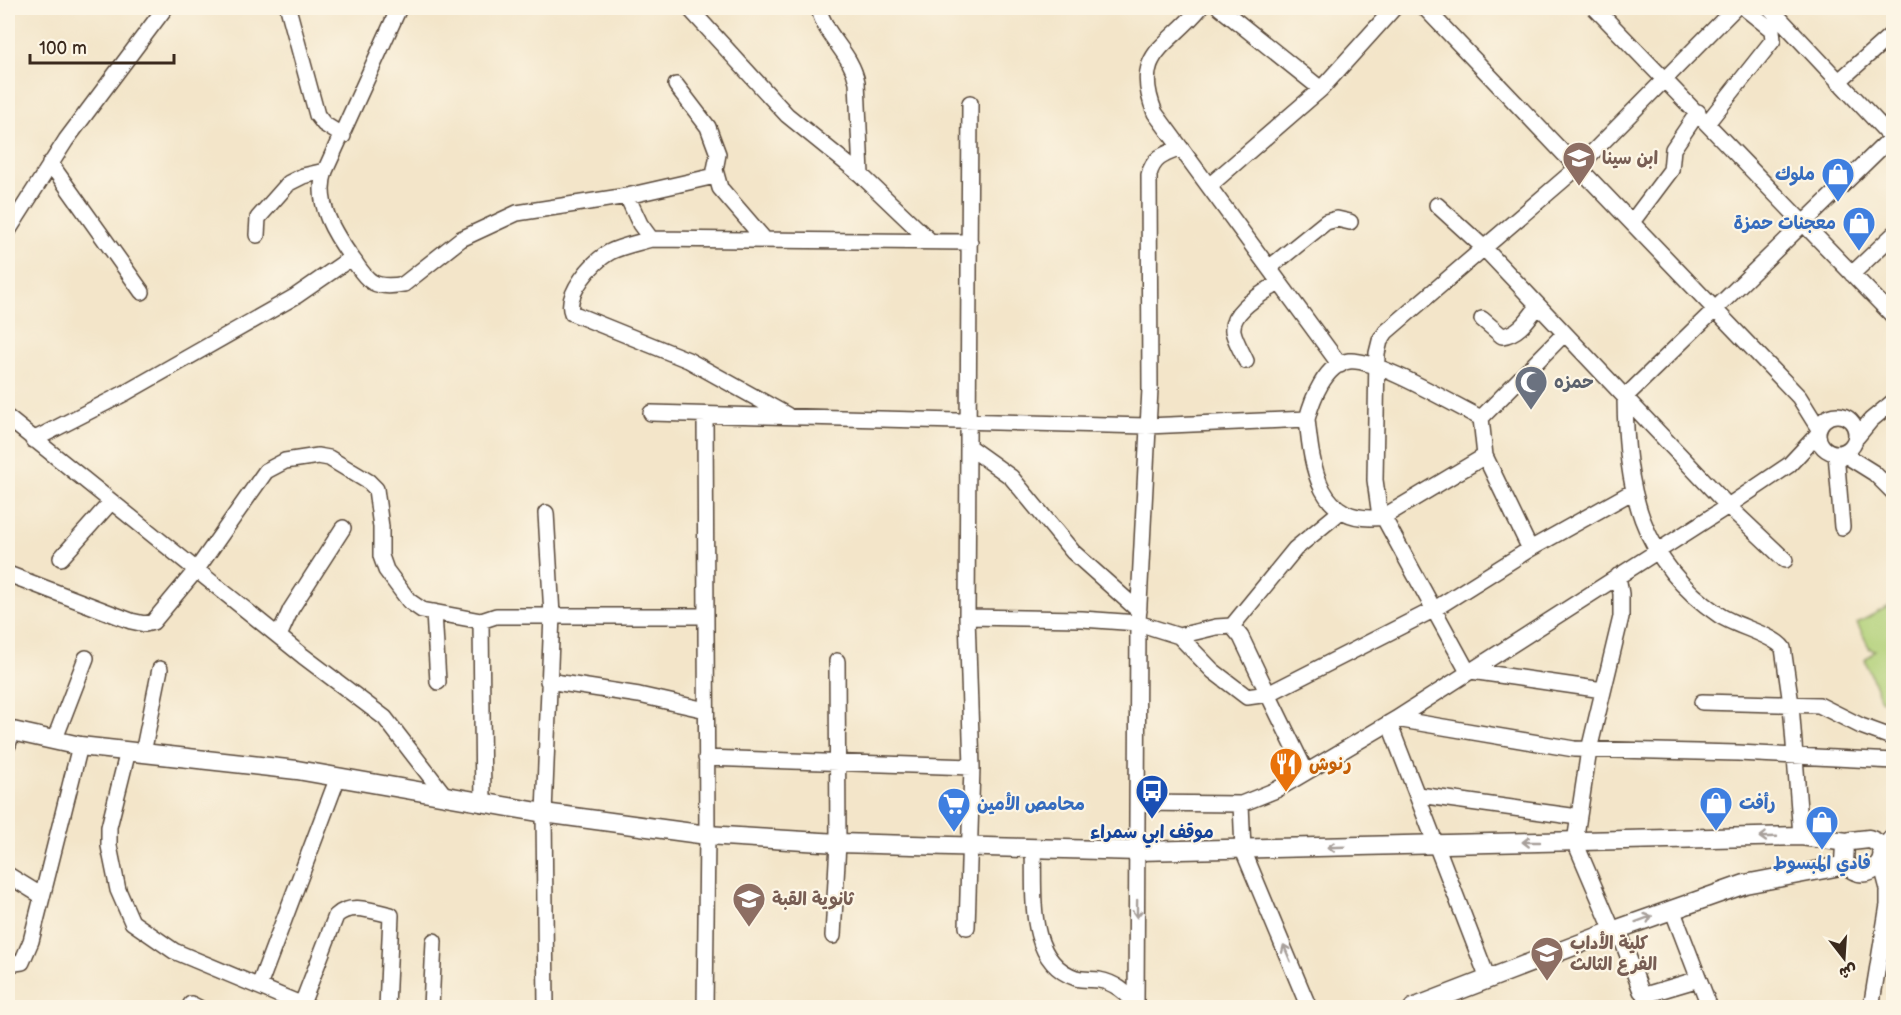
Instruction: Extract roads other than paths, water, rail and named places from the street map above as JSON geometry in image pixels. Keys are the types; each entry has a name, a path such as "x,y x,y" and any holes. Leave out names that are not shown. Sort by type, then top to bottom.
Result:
{"main road":[{"path":"9,735 80,746 338,777 483,804 707,835 838,843 970,849 1138,851 1244,850 1436,842 1575,842 1801,836 1847,842 1869,839 1891,843 1892,861 1883,870 1860,870 1846,865 1745,884 1615,930 1413,1008"},
{"path":"1846,865 1843,850 1847,842"}],"street":[{"path":"8,231 50,163 165,8"},
{"path":"288,8 317,115 324,124 343,136"},
{"path":"399,8 343,136 325,171 321,187 327,212 338,239 366,277 374,283 395,286 411,279 433,259 461,239 517,213 627,196 715,176"},
{"path":"689,8 787,115 861,175 931,242"},
{"path":"819,8 828,30 854,67 857,82 861,175"},
{"path":"1200,8 1154,55 1146,75 1147,92 1155,113 1340,365"},
{"path":"1220,8 1321,89"},
{"path":"1209,186 1321,89 1394,8"},
{"path":"1425,8 1799,397 1818,432 1821,445 1874,473"},
{"path":"1595,8 1703,117 1803,225 1893,317"},
{"path":"1625,397 1893,138 1770,8"},
{"path":"1603,690 1470,671 1432,610 1383,517 1376,498 1377,353 1386,332 1577,166 1741,9 1772,30 1773,40 1673,149 1671,170 1632,222"},
{"path":"1838,82 1893,32"},
{"path":"676,85 708,127 718,154 715,176 720,188 764,239"},
{"path":"967,927 972,767 968,616 970,103"},
{"path":"1136,1006 1139,617 1151,311 1149,175 1151,165 1159,157 1181,148"},
{"path":"50,163 142,292"},
{"path":"257,235 258,218 289,183 303,176 325,171"},
{"path":"627,196 640,224 651,239"},
{"path":"1437,205 1484,248 1728,506 1785,560"},
{"path":"1269,268 1326,222 1337,219 1350,222"},
{"path":"1852,274 1893,234"},
{"path":"793,418 688,360 572,313 568,305 570,296 608,253 651,239 970,242"},
{"path":"33,440 128,392 296,296 351,258"},
{"path":"1246,361 1233,333 1233,324 1238,314 1279,282"},
{"path":"1482,319 1502,336 1511,335 1525,323 1538,306"},
{"path":"1481,418 1564,334"},
{"path":"1481,418 1378,367 1349,361 1340,365 1322,382 1311,402 1307,419 1311,453 1321,488 1341,511 1351,517 1367,519 1383,517 1485,456"},
{"path":"1625,397 1632,492 1656,551 1690,590 1718,615 1782,646 1787,665 1791,704 1801,836"},
{"path":"1799,397 1843,416 1856,429 1856,439 1874,473 1893,493"},
{"path":"1789,465 1851,448 1856,439 1891,404"},
{"path":"1137,803 1240,804 1276,790 1392,721 1789,465 1818,432 1827,418 1891,404"},
{"path":"651,413 1147,426 1307,419"},
{"path":"705,415 707,835 705,1008"},
{"path":"1481,418 1485,456 1530,549"},
{"path":"9,424 33,440 385,718 446,797"},
{"path":"969,447 1011,477 1073,552 1139,617 1179,636 1213,671 1241,693 1253,698 1268,694 1432,610 1530,549 1632,492"},
{"path":"1836,453 1842,527"},
{"path":"8,574 145,624 153,622 197,569 266,471 285,461 318,456 329,458 369,482 376,489 381,527 381,556 387,570 409,601 422,610 481,621 488,616 705,616"},
{"path":"61,558 111,502"},
{"path":"1179,636 1216,627 1232,626 1295,549 1341,511"},
{"path":"546,513 552,615 544,813 546,1008"},
{"path":"279,636 291,609 343,528"},
{"path":"1618,576 1621,617 1589,750 1575,842 1641,991 1645,995 1653,995 1700,979"},
{"path":"434,612 438,682"},
{"path":"968,616 1082,619 1139,617"},
{"path":"481,621 483,804"},
{"path":"1232,626 1241,637 1306,772"},
{"path":"54,741 86,658"},
{"path":"832,936 838,843 837,661"},
{"path":"160,669 109,827 109,846 127,913 132,922 174,951 306,1006 336,916 342,910 356,908 392,915 387,1008"},
{"path":"548,681 639,695 706,711"},
{"path":"1702,702 1791,704 1828,708 1861,726 1893,738"},
{"path":"1392,721 1589,750 1893,760"},
{"path":"1392,721 1488,979"},
{"path":"8,960 15,963 22,962 31,941 80,746"},
{"path":"706,758 839,760 972,767"},
{"path":"259,986 338,777"},
{"path":"1419,795 1578,817"},
{"path":"1240,804 1244,850 1309,1008"},
{"path":"1033,850 1036,929 1046,952 1063,971 1076,978 1113,984 1136,1006"},
{"path":"1871,1008 1888,905 1888,889 1883,870"},
{"path":"8,875 42,896"},
{"path":"1672,909 1710,1008"},
{"path":"430,1008 434,941"}],"place":[{"name":"ابن سينا","path":"1579,187"},
{"name":"ملوك","path":"1838,203"},
{"name":"معجنات حمزة","path":"1859,252"},
{"name":"حمزه","path":"1531,411"},
{"name":"رنوش","path":"1286,793"},
{"name":"موقف ابي سمراء","path":"1152,820"},
{"name":"رأفت","path":"1716,832"},
{"name":"محامص الأمين","path":"954,833"},
{"name":"فادي المبسوط","path":"1822,851"},
{"name":"ثانوية القبة","path":"749,928"},
{"name":"كلية الأداب الفرع الثالث","path":"1547,982"}]}
